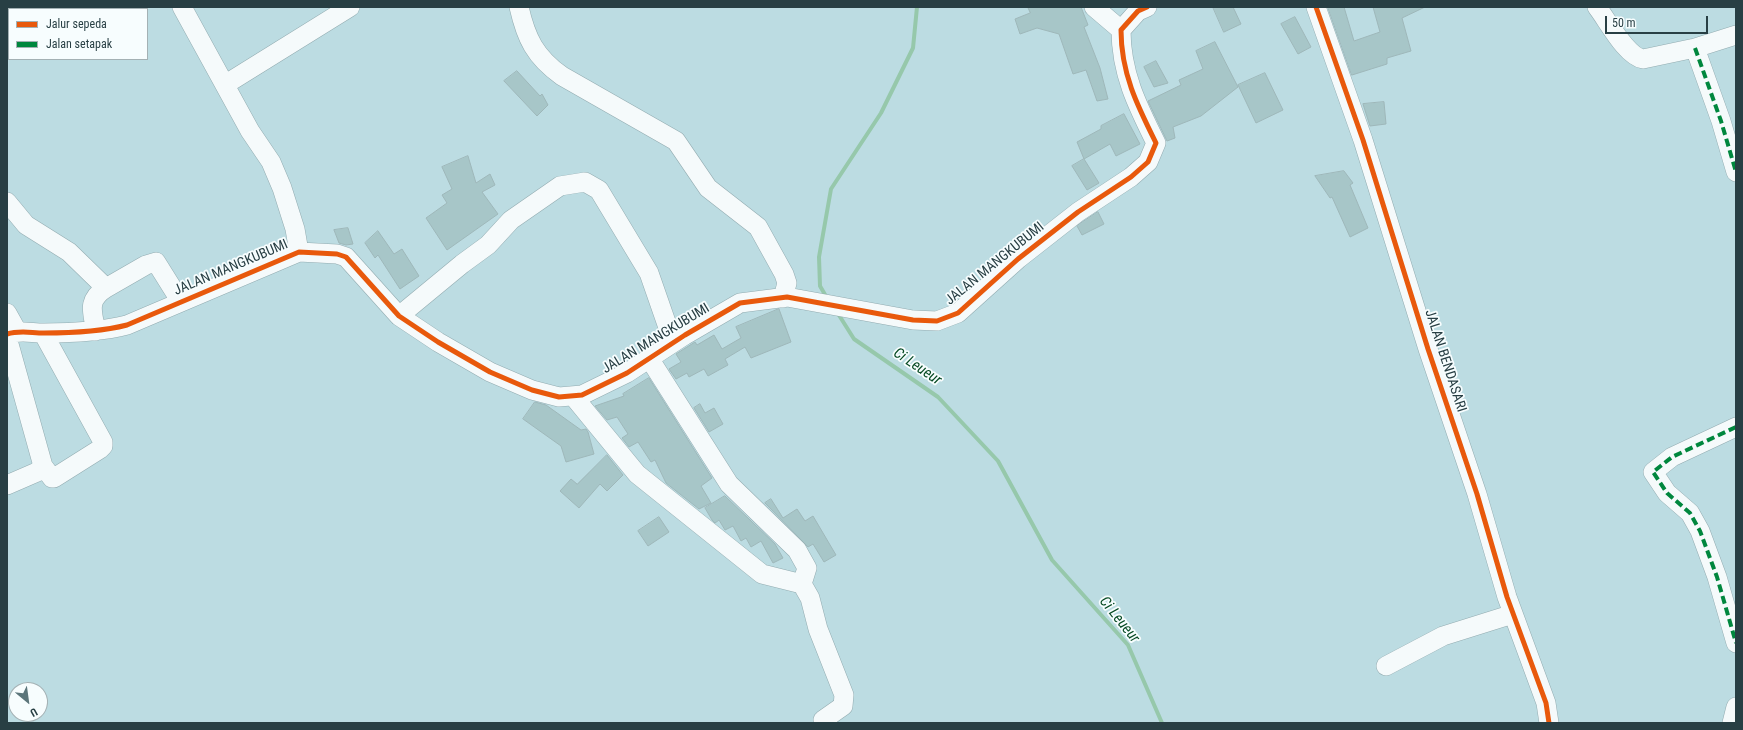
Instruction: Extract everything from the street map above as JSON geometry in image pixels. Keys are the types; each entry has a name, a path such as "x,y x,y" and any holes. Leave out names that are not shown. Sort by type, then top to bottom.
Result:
{"street":[{"path":"182,7 226,84 250,131 271,162 295,229 300,252"},
{"path":"226,84 350,7"},
{"path":"519,7 527,36 536,51 549,66 562,76 676,141 708,188 758,227 784,274 786,283 785,297"},
{"path":"1094,7 1121,30 1138,11 1146,7"},
{"name":"JALAN BENDASARI","path":"1316,7 1363,140 1433,364 1477,494 1513,614 1546,704 1549,723"},
{"path":"1597,7 1630,51 1638,58 1652,58 1695,48 1736,35"},
{"name":"JALAN MANGKUBUMI","path":"10,334 96,330 127,325 300,252 338,254 346,257 399,316 432,338 490,372 532,390 559,397 582,395 627,373 673,342 740,303 785,297 913,320 937,321 958,313 1018,259 1078,212 1131,177 1148,162 1156,143 1131,91 1121,51 1121,30"},
{"path":"1695,48 1721,121 1736,172"},
{"path":"399,316 465,261 488,245 511,220 560,186 585,182 598,190 648,273 673,342"},
{"path":"7,202 26,225 70,252 106,288"},
{"path":"96,330 92,304 97,293 146,265 156,262 182,302"},
{"path":"7,313 10,334 42,466 52,478 54,478 100,449 103,446 103,442 43,333"},
{"path":"649,358 729,484 797,550 807,568 802,584"},
{"path":"573,396 637,474 762,574 802,584 810,598 818,629 844,695 834,712"},
{"path":"1736,427 1672,457 1653,472 1667,493 1690,513 1700,531 1718,577 1736,643"},
{"path":"7,485 37,472 42,466"},
{"path":"1386,666 1443,636 1513,614"},
{"path":"1732,723 1736,707"}],"building":[{"path":"1028,7 1081,7 1088,25 1084,27 1100,68 1108,99 1097,101 1086,70 1073,74 1059,34 1037,28 1020,34 1015,19 1030,13"},
{"path":"1213,7 1233,7 1241,24 1224,32"},
{"path":"1328,7 1344,7 1354,41 1380,32 1373,7 1425,7 1402,18 1411,51 1387,58 1387,64 1352,75"},
{"path":"1295,17 1311,47 1298,54 1281,24"},
{"path":"1215,42 1238,87 1201,116 1173,127 1175,138 1167,141 1148,101 1181,85 1179,80 1203,69 1196,51"},
{"path":"1156,61 1168,83 1154,87 1144,67"},
{"path":"517,71 540,96 542,94 548,105 537,116 504,81"},
{"path":"1265,73 1283,110 1256,123 1238,85"},
{"path":"1384,102 1386,124 1370,126 1363,104"},
{"path":"1124,114 1140,144 1116,156 1110,144 1084,159 1077,142 1101,129 1101,126"},
{"path":"468,156 476,183 490,174 495,185 482,192 498,214 447,250 426,218 447,203 442,195 452,189 442,167"},
{"path":"1084,159 1099,183 1087,190 1072,166"},
{"path":"1344,171 1353,183 1350,185 1368,228 1350,237 1332,197 1330,198 1315,176"},
{"path":"1098,212 1104,224 1082,235 1077,226"},
{"path":"348,228 353,244 346,245 339,243 334,230"},
{"path":"378,231 394,254 402,249 419,276 400,289 378,255 375,258 365,243"},
{"path":"779,309 791,342 751,358 745,347 725,359 728,365 708,376 704,369 689,377 687,373 676,379 669,369 681,362 676,354 695,342 697,345 714,335 722,349 741,338 736,327"},
{"path":"649,378 712,478 701,486 711,503 699,509 666,483 655,460 651,462 638,442 629,447 622,438 628,434 617,417 607,420 595,406 624,396 623,394"},
{"path":"535,402 546,405 581,430 586,429 594,454 566,462 561,446 523,419"},
{"path":"700,404 705,413 714,408 723,424 709,432 694,408"},
{"path":"607,455 623,475 607,491 600,484 579,508 560,491 571,479 577,484"},
{"path":"725,496 775,544 783,558 773,563 761,541 751,547 746,538 741,541 733,526 725,530 719,520 715,523 712,520 705,508"},
{"path":"771,499 783,518 797,509 805,521 813,516 836,555 824,562 813,544 808,547 765,503"},
{"path":"659,517 669,532 648,546 638,531"}],"waterway":[{"name":"Ci Leueur","path":"827,298 820,286 819,257 831,189 881,113 913,48 917,7"},
{"name":"Ci Leueur","path":"837,312 854,339 938,397 998,461 1052,560 1128,645 1162,723"}],"marked path":[{"path":"1695,48 1721,121 1736,172"},
{"path":"1736,427 1672,457 1653,472 1667,493 1690,513 1700,531 1717,577 1736,643"}],"cycle path":[{"path":"7,334 21,332 86,332 127,325 299,252 337,254 346,257 399,316 438,342 490,372 532,390 559,397 582,395 627,373 685,335 740,303 787,297 913,320 937,321 958,313 1018,259 1078,212 1131,177 1148,162 1156,143 1131,88 1124,60 1121,30 1138,11 1147,7"},
{"path":"1316,7 1363,140 1428,349 1477,494 1507,597 1546,703 1549,723"}]}
